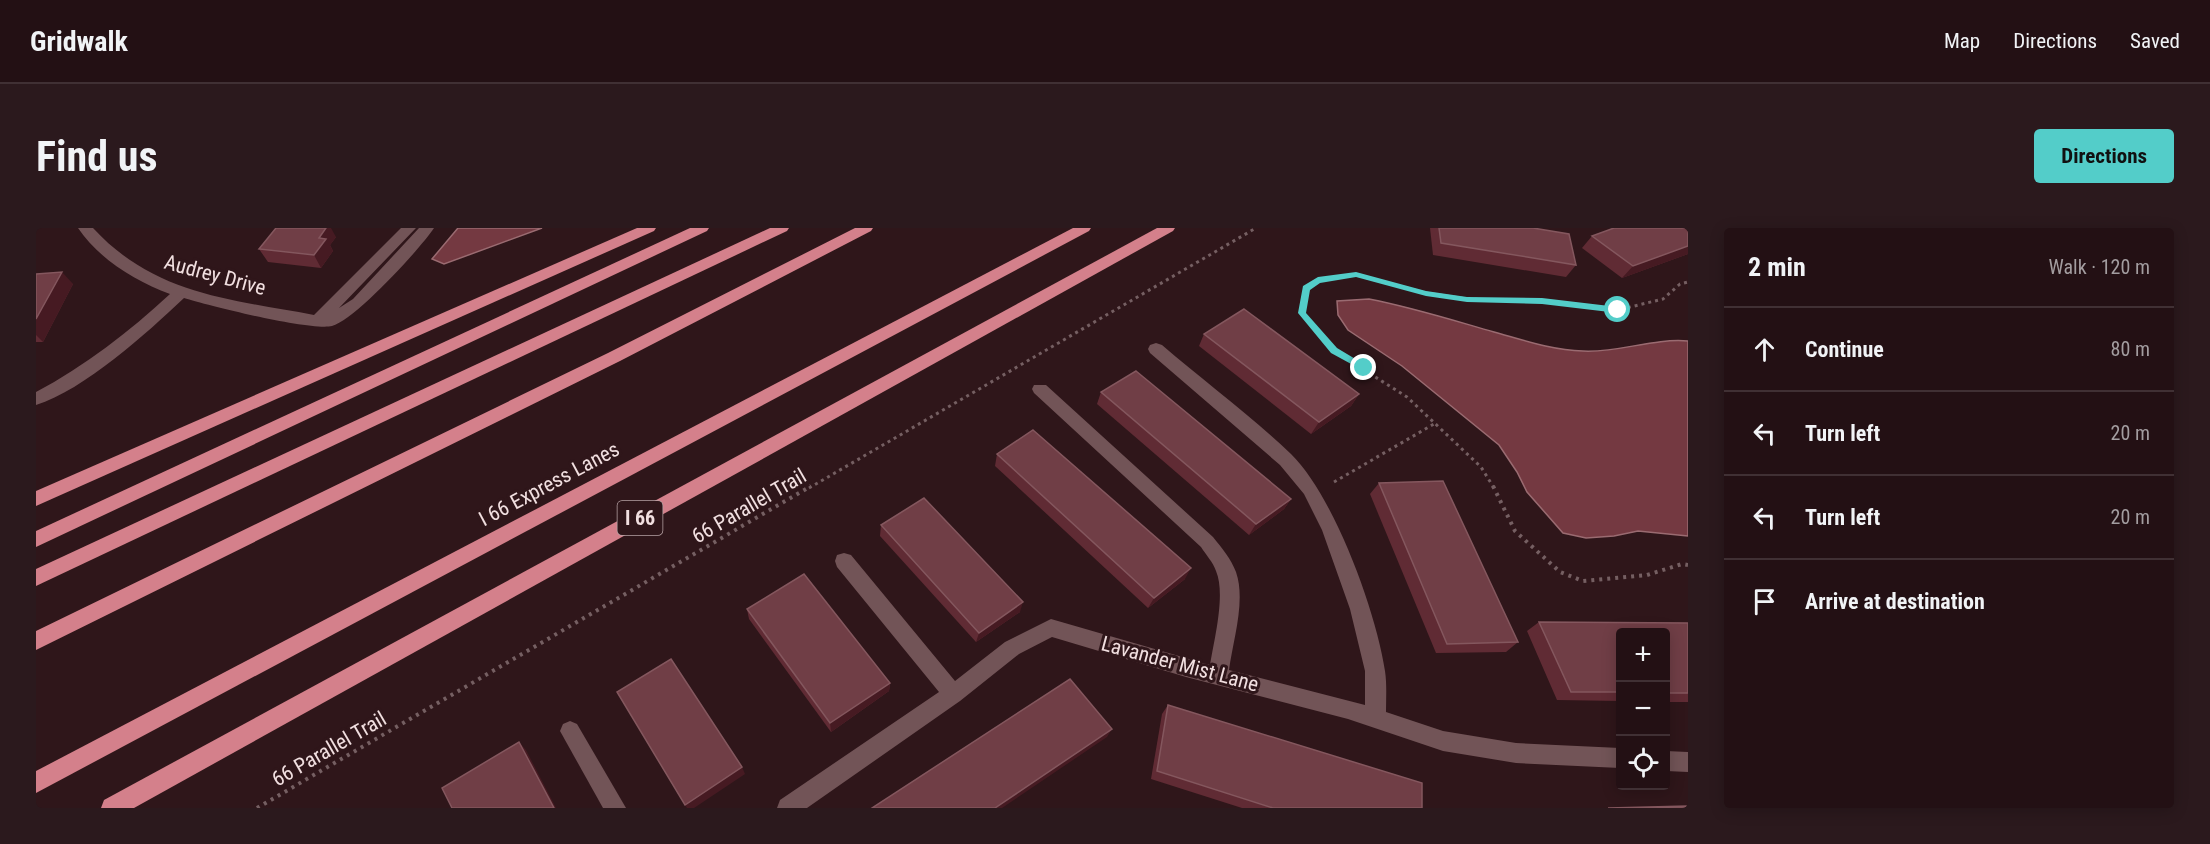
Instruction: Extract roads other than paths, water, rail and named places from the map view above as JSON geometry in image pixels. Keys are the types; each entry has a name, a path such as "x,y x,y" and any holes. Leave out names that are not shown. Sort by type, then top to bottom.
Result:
{"highway":[{"path":"36,499 649,228"},
{"path":"36,539 702,228"},
{"path":"36,578 782,228"},
{"path":"36,640 605,362 866,228"},
{"name":"I 66 Express Lanes","path":"36,782 1084,228"},
{"name":"I 66","path":"112,808 1168,228"}],"street":[{"name":"Audrey Drive","path":"85,228 109,252 157,283 181,292 316,321"},
{"path":"316,321 409,228"},
{"path":"316,321 330,321 358,303 427,228"},
{"path":"36,399 90,368 134,336 181,292"},
{"path":"1156,349 1286,460 1310,489 1331,530 1360,609 1375,671 1376,718"},
{"path":"1040,389 1207,542 1221,561 1228,576 1228,600 1218,676"},
{"path":"844,561 953,694"},
{"name":"Lavander Mist Lane","path":"788,808 953,694 1012,648 1051,628 1376,718 1443,741 1506,752 1616,758"},
{"path":"570,731 615,808"},
{"path":"1670,761 1688,762"}]}
